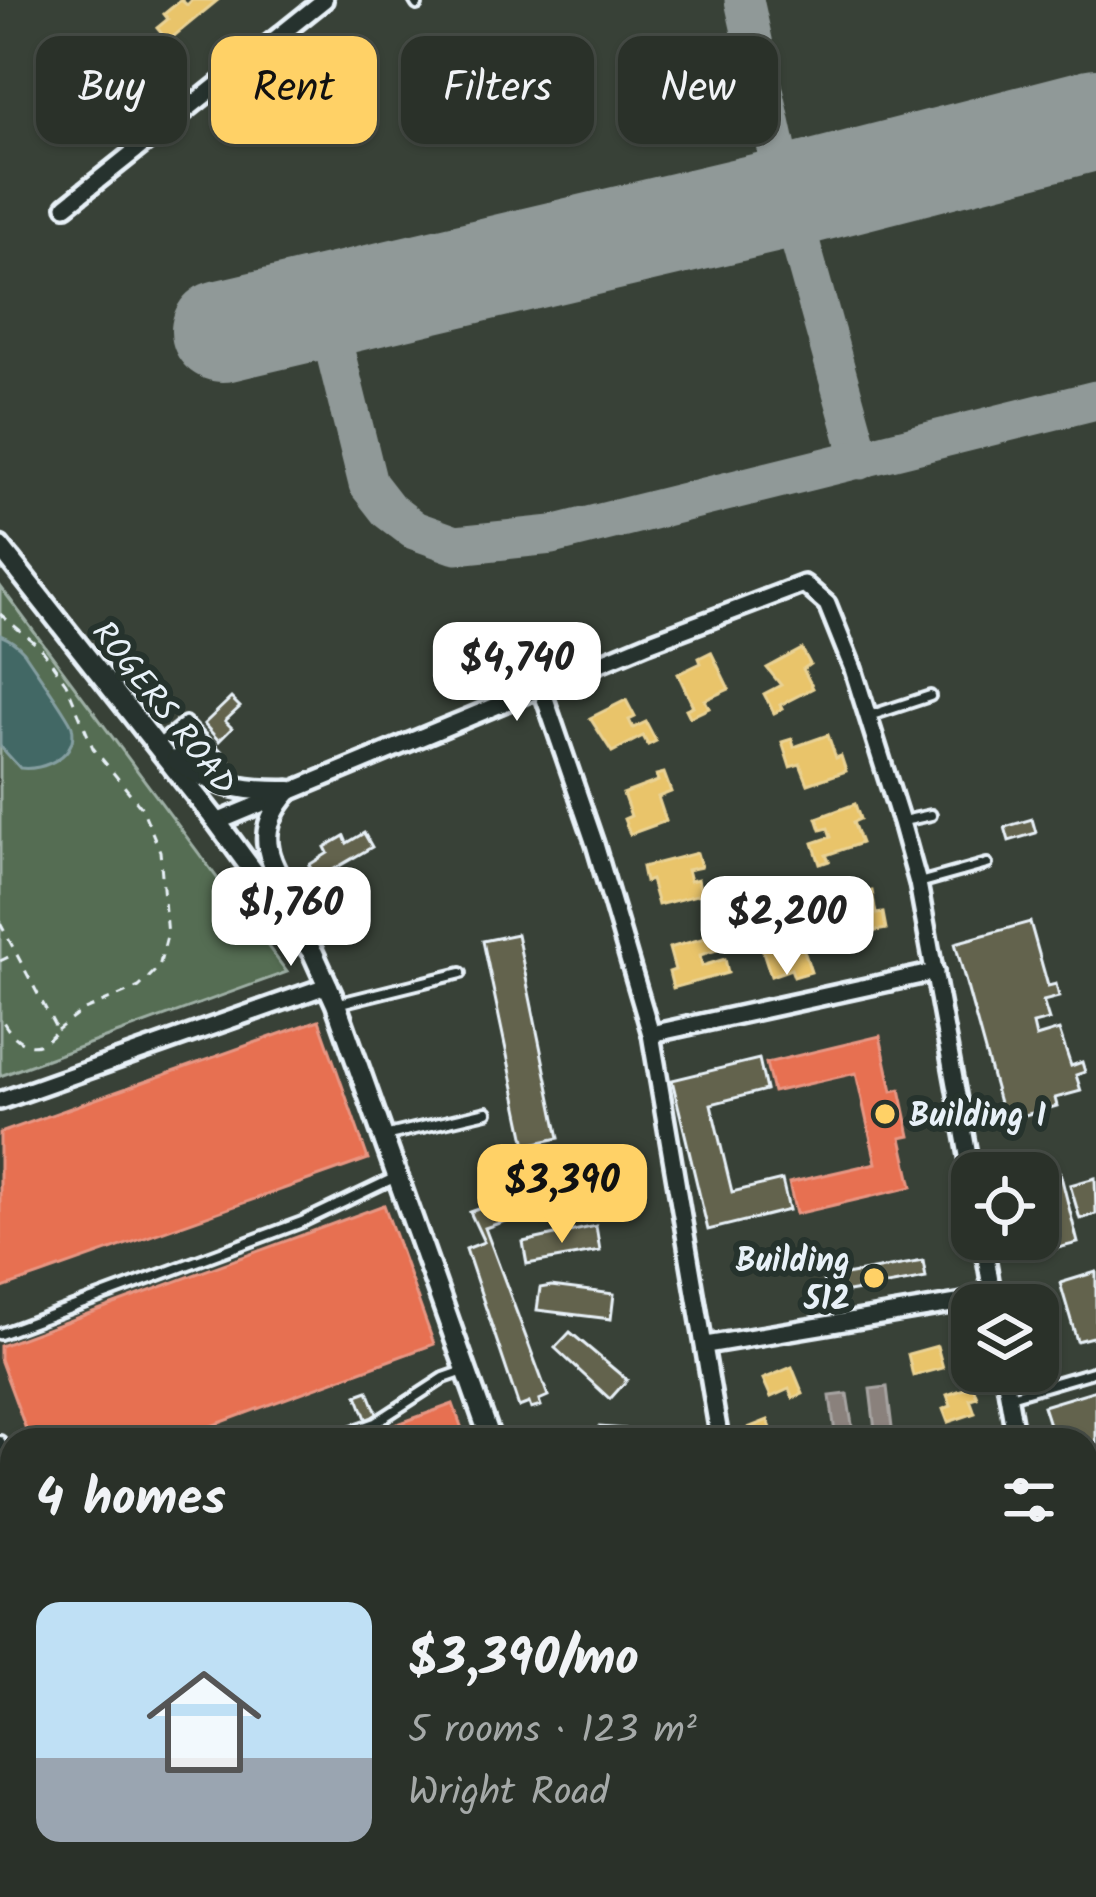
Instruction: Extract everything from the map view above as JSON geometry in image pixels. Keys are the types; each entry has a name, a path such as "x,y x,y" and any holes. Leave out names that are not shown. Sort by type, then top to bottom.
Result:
{"street":[{"path":"66,206 324,0"},
{"name":"ROGERS ROAD","path":"0,547 313,952 337,1004 487,1428"},
{"path":"217,822 803,584 827,604 901,822 918,883 967,1152"},
{"path":"542,687 651,1034 718,1428"},
{"path":"157,745 198,776 215,782 254,792 289,791"},
{"path":"289,791 273,809 266,842 272,865 302,915 313,952"},
{"path":"651,1034 935,972"},
{"path":"0,1100 328,985"},
{"path":"706,1345 951,1308"},
{"path":"1007,1392 1014,1428"}],"lane":[{"path":"867,716 930,696"},
{"path":"157,745 185,722 223,762"},
{"path":"901,822 931,815"},
{"path":"918,883 987,864"},
{"path":"337,1004 460,973"},
{"path":"384,1136 487,1112"},
{"path":"0,1334 302,1222 399,1176"},
{"path":"361,1428 444,1378 466,1370"},
{"path":"1008,1396 1096,1371"}],"path":[{"path":"0,614 41,648 66,683 93,748 142,808 160,850 167,936 159,967 139,987 82,1011 43,1044 26,1046 13,1037 0,1016"},
{"path":"0,923 57,1030"},
{"path":"0,961 18,952"}],"green space":[{"path":"0,586 287,972 0,1076"}],"water":[{"path":"0,635 24,652 72,726 73,737 65,753 39,767 20,768 0,746"}],"building: Homes":[{"path":"181,0 187,5 192,0 218,0 174,36 164,36 157,28 168,19 164,14"},
{"path":"802,649 810,664 803,669 813,688 774,713 764,694 781,685 767,668"},
{"path":"711,652 729,689 705,700 709,708 690,717 686,709 693,706 678,674 701,663 699,658"},
{"path":"626,700 635,717 629,720 633,728 646,722 656,741 648,745 643,736 612,752 590,718"},
{"path":"828,735 846,771 808,784 800,764 790,767 782,742 792,739 794,747"},
{"path":"664,773 671,792 658,797 666,821 630,834 624,819 631,816 623,794 658,781 656,775"},
{"path":"855,804 860,819 853,822 861,843 826,855 829,861 820,864 813,843 831,837 828,828 821,830 817,818"},
{"path":"697,853 701,867 687,870 690,881 698,879 701,894 658,905 642,867"},
{"path":"835,891 837,898 872,891 876,914 883,913 886,929 845,937 842,921 850,920 848,911 830,914 826,893"},
{"path":"773,927 777,939 798,932 811,972 794,977 791,969 771,976 757,933"},
{"path":"712,930 717,950 700,955 702,966 725,959 728,973 673,988 669,972 675,970 669,948 705,938 704,932"},
{"path":"937,1346 943,1368 913,1376 908,1354"},
{"path":"792,1367 803,1394 793,1398 789,1389 771,1397 763,1379"},
{"path":"975,1392 977,1397 970,1399 975,1413 948,1422 943,1409 951,1406 947,1395"},
{"path":"768,1420 771,1428 748,1428"}],"building: Shops":[{"path":"319,1020 368,1159 0,1289 0,1133"},
{"name":"Building I","path":"880,1036 892,1091 900,1089 910,1136 901,1138 912,1187 796,1214 789,1183 876,1163 856,1073 773,1092 766,1063"},
{"path":"384,1205 434,1344 206,1428 26,1428 0,1359 0,1346"},
{"path":"453,1404 462,1428 387,1428"}],"building: Industry":[{"path":"887,1387 892,1428 875,1428 870,1389"},
{"path":"847,1394 853,1428 834,1428 830,1396"}],"building: Other":[{"path":"231,698 240,707 225,721 232,728 219,741 204,724"},
{"path":"1032,819 1036,833 1009,841 1005,827"},
{"path":"364,833 372,847 317,879 309,865 328,853 325,847 344,836 347,843"},
{"path":"1030,922 1048,986 1056,984 1059,997 1043,1001 1049,1020 1033,1024 1036,1037 1059,1030 1071,1066 1082,1062 1085,1072 1076,1075 1081,1091 1055,1098 1057,1106 1004,1121 955,943"},
{"path":"517,934 559,1138 526,1145 483,941"},
{"path":"759,1059 766,1090 711,1104 732,1192 782,1180 789,1210 708,1230 672,1080"},
{"path":"591,1169 598,1188 485,1228 548,1396 539,1400 541,1406 519,1407 466,1249 484,1242 470,1212"},
{"path":"1059,1172 1078,1243 1059,1248"},
{"path":"1095,1178 1096,1214 1080,1219 1070,1185"},
{"path":"596,1226 600,1251 527,1264 523,1242"},
{"name":"Building 512","path":"923,1261 926,1278 826,1296 823,1279"},
{"path":"1096,1272 1096,1336 1077,1341 1060,1283"},
{"path":"540,1288 614,1294 611,1319 537,1310"},
{"path":"570,1332 627,1380 610,1399 555,1348"},
{"path":"1096,1390 1096,1428 1050,1428 1043,1406"},
{"path":"368,1391 378,1416 367,1421 357,1395"}],"taxiway":[{"path":"744,0 788,198 861,460"},
{"path":"324,307 368,484 389,511 414,530 456,545 552,535 1096,400"}],"runway":[{"path":"222,331 788,198 1096,119"}],"place":[{"name":"Building I","path":"885,1114"},
{"name":"Building 512","path":"874,1278"}]}
